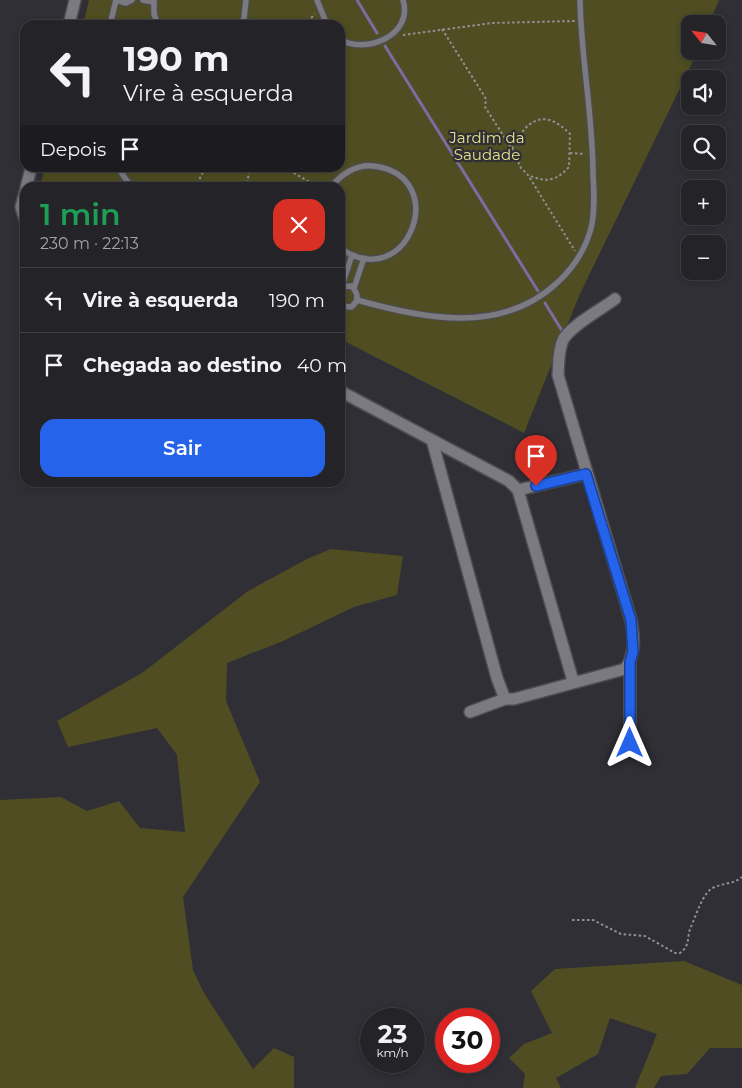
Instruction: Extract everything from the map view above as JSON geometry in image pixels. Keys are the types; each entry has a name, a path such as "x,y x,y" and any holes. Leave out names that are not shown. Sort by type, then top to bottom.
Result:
{"street":[{"path":"70,20 75,0"},
{"path":"615,299 576,327 564,339 559,354 558,375 631,620 633,652 630,662 630,743"},
{"path":"345,394 509,481 518,490 573,682"},
{"path":"432,440 497,678 505,699"},
{"path":"518,490 586,474"},
{"path":"470,712 505,699 514,699 573,682 618,672 630,662"}],"lane":[{"path":"111,20 116,0 126,3 132,0"},
{"path":"143,0 153,1 156,20"},
{"path":"243,20 246,0"},
{"path":"317,0 325,20"},
{"path":"345,41 354,44 365,44 393,34 397,31 404,18 403,0"},
{"path":"357,300 391,310 448,319 492,316 512,310 546,293 569,271 579,258 592,223 594,205 593,155 580,20 580,0"},
{"path":"337,182 345,173 356,168 382,167 393,172 403,180 411,190 415,202 414,227 400,248 389,255 377,258 364,258 345,251"},
{"path":"345,275 352,255"},
{"path":"354,288 364,258"},
{"path":"345,286 349,285 354,288 357,294 357,300 351,307 345,306"}],"path":[{"path":"309,20 320,8"},
{"path":"393,34 401,35 492,23 580,20"},
{"path":"442,29 483,94 486,100 485,107 512,149 521,168 528,175 579,258"},
{"path":"512,149 521,131 538,120 552,119 562,125 570,134 569,166 561,176 551,180 537,179 528,175"},
{"path":"570,153 593,155"},
{"path":"292,172 310,182"},
{"path":"572,920 583,919 600,922 616,932 645,936 675,953 680,953 688,945 690,931 707,894 713,888 731,884 742,877"}],"green space":[{"name":"Jardim da Saudade","path":"89,0 719,0 713,15 681,15 681,60 694,60 689,70 681,70 681,86 579,296 524,433 345,342 345,182 41,182 44,172 345,172 345,20 84,20"},
{"path":"331,549 403,556 397,595 354,607 283,641 227,663 226,701 260,782 183,897 193,970 204,993 253,1069 274,1048 294,1057 294,1088 0,1088 0,800 61,797 87,811 119,801 140,828 185,832 177,755 157,728 68,747 57,721 142,673 248,591 307,559"},
{"path":"684,961 742,985 742,1048 710,1048 687,1074 661,1076 654,1088 635,1088 657,1034 610,1018 598,1054 556,1078 561,1088 523,1088 525,1074 509,1058 524,1044 552,1033 531,991 555,969"}],"waterway":[{"path":"357,0 377,33"},
{"path":"385,46 538,291"},
{"path":"545,303 564,334"}],"route":[{"path":"536,486 586,474 626,601 634,634 633,652 630,662 630,743"}]}
